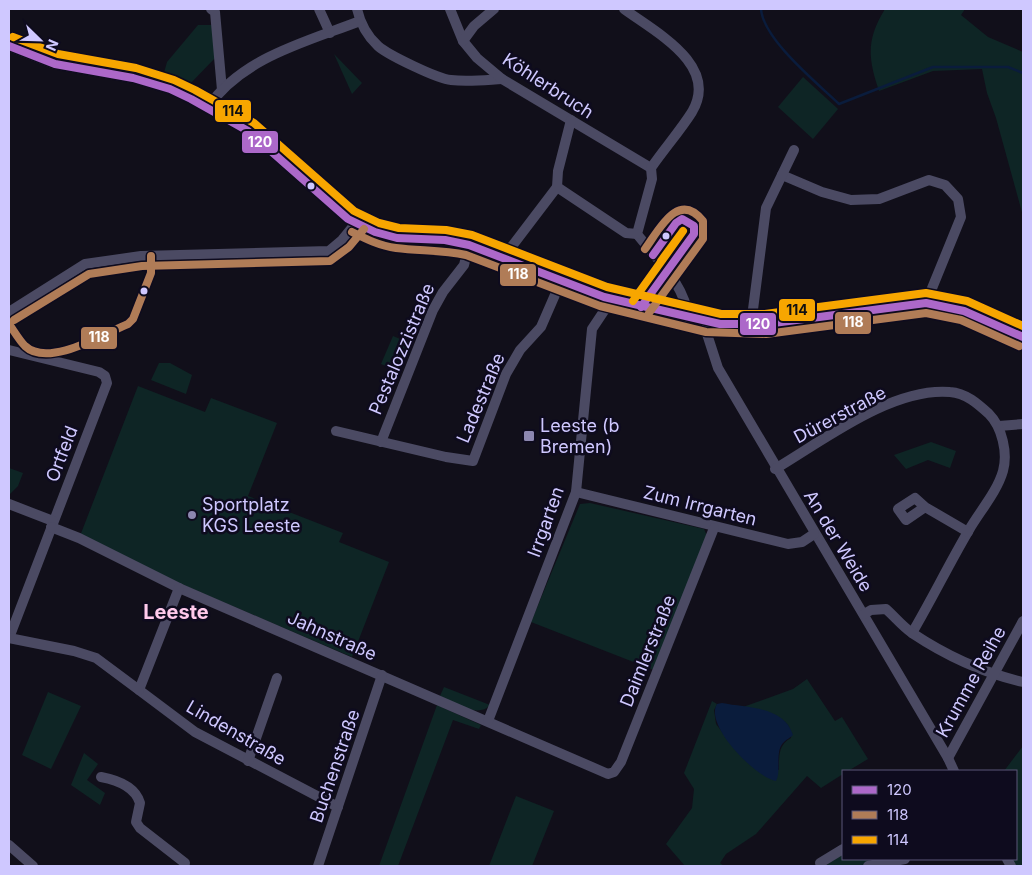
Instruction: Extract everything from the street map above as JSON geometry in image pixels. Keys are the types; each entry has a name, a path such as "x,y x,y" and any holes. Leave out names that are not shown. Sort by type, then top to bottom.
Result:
{"street":[{"path":"211,9 215,12 222,90"},
{"path":"320,9 330,33"},
{"path":"357,9 360,21 377,46 443,79 468,81 502,79"},
{"name":"Köhlerbruch","path":"450,9 461,37 477,58 502,79 651,168"},
{"path":"461,37 494,9"},
{"path":"624,9 684,54 697,73 698,85 693,111 651,168 652,180 637,234"},
{"path":"208,107 222,90 259,62 360,21"},
{"path":"9,46 55,64 133,78 170,89 208,107 262,141 322,198 356,223 375,232 396,238 445,240 469,245 612,300 707,322 751,325 822,318 926,303 952,306 968,311 1023,337"},
{"path":"503,258 557,187 558,171 571,120"},
{"path":"751,325 766,208 794,150"},
{"path":"782,175 822,192 861,200 894,195 929,180 945,185 958,199 960,217 926,303"},
{"path":"557,187 626,234 637,234"},
{"path":"9,312 85,264 141,256 329,251 356,223"},
{"path":"637,234 673,281 686,305 687,318"},
{"name":"Pestalozzistraße","path":"381,442 433,310 443,292 464,265 469,245"},
{"path":"641,307 666,271"},
{"name":"Ladestraße","path":"336,430 446,457 473,460 506,374 520,350 541,327 561,281"},
{"name":"Irrgarten","path":"488,721 576,492 592,329 612,300"},
{"name":"An der Weide","path":"707,322 707,334 718,368 814,534 864,614 954,770"},
{"name":"Ortfeld","path":"9,350 99,372 105,376 107,383 9,638"},
{"name":"Dürerstraße","path":"776,468 867,414 916,395 952,392 972,399 999,426"},
{"path":"912,633 968,532 999,482 1004,469 1004,455 999,426 1014,423 1023,424"},
{"name":"Zum Irrgarten","path":"576,492 714,528 788,544 802,542 814,534"},
{"name":"Jahnstraße","path":"9,504 179,588 601,771"},
{"path":"925,507 968,532"},
{"name":"Daimlerstraße","path":"601,771 608,774 614,772 619,767 714,528"},
{"path":"139,690 179,588"},
{"path":"864,614 871,610 886,610 912,633 965,663 1023,682"},
{"name":"Krumme Reihe","path":"948,758 1023,621"},
{"name":"Lindenstraße","path":"9,638 74,651 96,658 195,732 338,807"},
{"name":"Buchenstraße","path":"318,866 382,675"},
{"path":"248,760 278,678"},
{"path":"101,778 116,780 132,790 140,803 136,822 140,828 188,865"},
{"path":"9,845 33,866"},
{"path":"820,863 842,850"},
{"path":"868,866 882,861"}],"green space":[{"path":"885,9 965,9 961,15 988,37 1023,52 1023,216 996,118 987,93 982,69 933,71 879,91 871,59 871,49 874,30"},
{"path":"198,25 212,25 217,56 185,89 162,80 167,62"},
{"path":"334,54 362,83 352,94"},
{"path":"803,77 838,109 813,139 778,107"},
{"path":"393,336 412,344 400,372 381,364"},
{"path":"159,363 170,363 192,375 186,394 151,380"},
{"name":"Sportplatz KGS Leeste","path":"138,386 205,412 211,398 277,423 248,496 343,533 339,542 389,562 352,657 176,582 80,536"},
{"path":"931,442 956,451 950,468 928,460 906,469 894,455"},
{"path":"9,468 23,473 18,486 9,495"},
{"path":"590,503 704,529 707,536 654,670 531,622 580,504"},
{"path":"807,679 835,721 842,717 868,759 850,770 842,770 842,775 821,788 807,776 756,834 726,854 720,863 724,866 685,866 666,844 692,808 694,789 684,773 712,701 717,704 714,710 716,724 739,754 779,770 781,748 791,738 787,724 774,715 743,707 793,689"},
{"path":"444,687 490,705 485,709 479,710 465,708 440,696"},
{"path":"48,692 81,706 51,769 22,755"},
{"path":"437,705 481,725 479,729 453,720 398,866 379,866"},
{"path":"1023,746 1023,866 1014,866 1011,860 1017,860 1017,770 1005,770"},
{"path":"84,753 98,764 87,780 105,793 100,805 71,785"},
{"path":"516,796 554,811 532,866 489,866"},
{"path":"842,855 842,860 870,860 867,863 856,866 825,866"}],"water":[{"path":"722,703 773,713 782,718 788,726 793,735 785,741 779,750 778,777 776,781 756,770 724,737 715,713 717,704"}],"waterway":[{"path":"761,9 764,21 781,47 805,73 839,104 933,67 1008,67 1023,73"}],"transit line":[{"name":"114","path":"13,37 58,54 136,68 174,80 195,90 254,123 354,211 379,223 399,228 446,230 472,235 607,287 721,314 765,314 926,293 967,301 1023,326"},
{"name":"120","path":"9,46 55,64 133,78 170,89 191,99 248,131 348,219 375,232 397,238 445,240 469,245 604,297 720,324 766,324 926,303 964,311 1023,337"},
{"name":"118","path":"645,249 663,224 677,211 685,210 694,213 703,221 703,239 649,313"},
{"name":"120","path":"641,307 694,234 694,226 682,219 676,223 653,255"},
{"name":"118","path":"14,320 89,274 142,266 330,261 349,247 364,229"},
{"name":"114","path":"633,301 683,231 661,261"},
{"name":"118","path":"352,232 373,242 390,247 466,255 600,306 706,332 766,334 926,313 961,320 1019,346"},
{"name":"118","path":"9,324 25,346 35,352 47,353 76,347 128,324 133,319 151,273 151,256"}],"place":[{"name":"Leeste (b Bremen)","path":"529,436"},
{"name":"Sportplatz KGS Leeste","path":"192,515"}],"district":[{"name":"Leeste","path":"176,612"}]}
